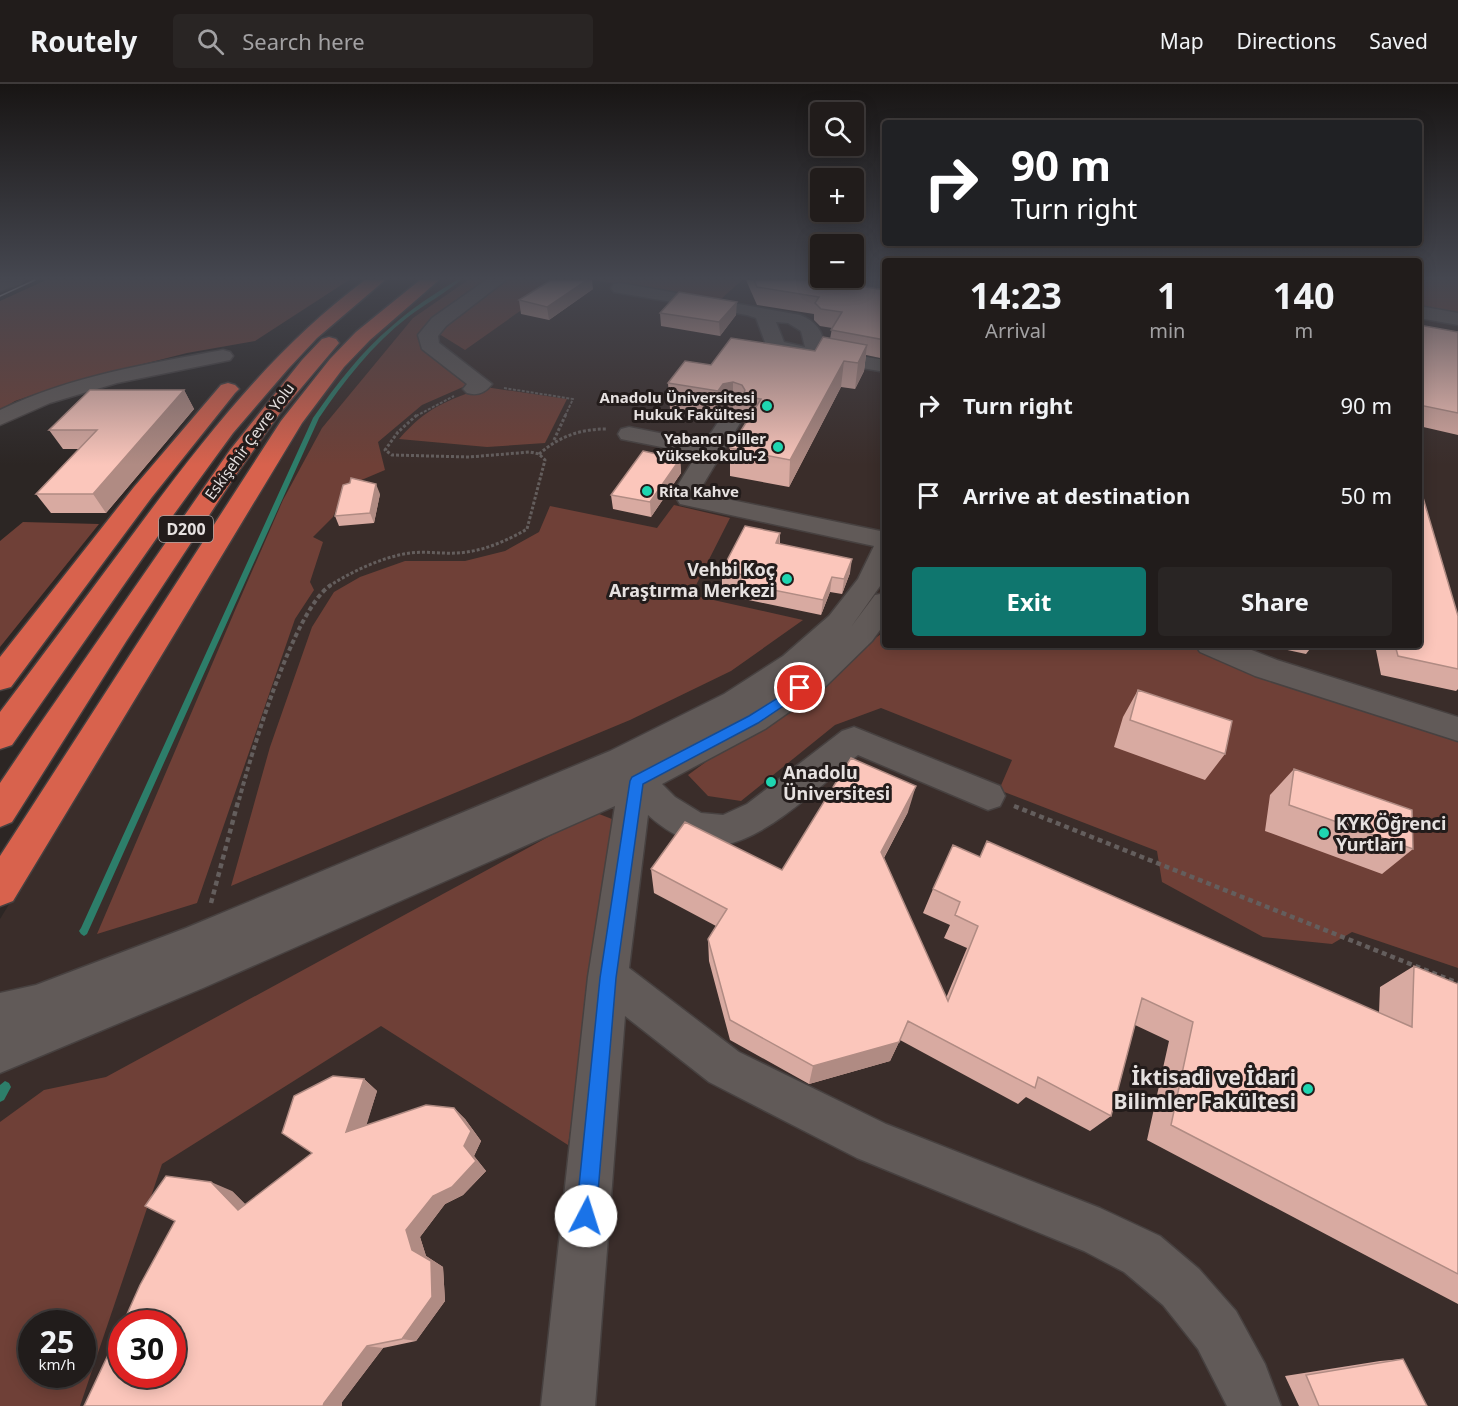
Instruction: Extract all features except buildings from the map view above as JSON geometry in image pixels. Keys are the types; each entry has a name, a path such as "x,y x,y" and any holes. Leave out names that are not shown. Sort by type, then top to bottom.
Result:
{"highway":[{"path":"0,679 143,492 250,364 274,342"},
{"name":"Eskişehir Çevre Yolu","path":"0,736 219,435 302,342"},
{"name":"Eskişehir Çevre Yolu","path":"0,812 141,595 240,451 292,382 331,342"},
{"path":"0,889 292,421 337,363 358,342"},
{"path":"0,871 32,839"}],"street":[{"path":"429,342 429,345 485,385"},
{"path":"775,342 776,345 788,351 882,366"},
{"path":"813,342 814,355"},
{"path":"0,418 42,398 114,377 223,356"},
{"path":"732,418 685,493 689,499 882,539"},
{"path":"629,434 710,450"},
{"path":"0,1051 189,975 638,766 794,664 839,623 870,582 882,556"},
{"path":"0,1014 36,1005 196,943 754,720 815,678 862,634 882,606"},
{"path":"1217,648 1266,668 1458,729"},
{"path":"638,766 663,807 694,828 726,830 759,814 854,740 988,796"},
{"path":"568,1406 608,978 638,766"},
{"path":"608,978 724,1067 873,1142 1100,1233 1142,1254 1181,1287 1216,1330 1246,1383 1254,1406"}],"path":[{"path":"485,385 510,388"},
{"path":"196,943 210,909 257,734 301,624 324,589 345,576 383,560 411,553 460,553 485,548 527,529 535,508 545,460 539,454 530,452 469,457 416,453 392,455 385,450 392,438 406,422 426,408 485,385 573,399 554,440"},
{"path":"539,454 554,440 577,431 604,429 629,434"},
{"path":"988,796 1458,983"}],"shaded area":[{"path":"0,342 251,342 187,353 68,383 15,401 0,410"},
{"name":"Anadolu Üniversitesi","path":"369,342 882,342 882,648 1422,648 1422,342 1458,342 1458,1406 0,1406 0,919 307,418 328,389"},
{"path":"393,342 429,342 472,383 422,405 378,442 385,470 345,487 333,517 313,537 323,542 310,582 314,590 295,619 197,903 97,934 283,500 322,428"},
{"path":"452,342 477,342 465,350"},
{"path":"485,387 567,399 545,443 487,447 399,439 428,412"},
{"path":"674,505 730,518 691,595 803,620 731,671 630,720 231,886 270,747 312,627 334,592 360,577 405,561 465,561 505,551 539,532 550,506 657,528"},
{"path":"23,522 99,524 0,647 0,541"},
{"path":"882,633 882,648 1219,648 1458,729 1458,968 1352,932 1332,944 1263,937 1162,882 1157,851 999,790 1012,760 881,708 835,725 741,801 708,796 688,775"},
{"path":"594,812 617,821 568,1145 381,1026 162,1164 113,1310 108,1310 108,1323 96,1359 96,1310 18,1310 18,1388 86,1388 80,1406 0,1406 0,1122 44,1090 106,1077"}],"waterway":[{"path":"84,931 316,418 346,377 377,342"},
{"path":"0,1096 5,1087"}],"place":[{"name":"Anadolu Üniversitesi Hukuk Fakültesi","path":"767,406"},
{"name":"Yabancı Diller Yüksekokulu-2","path":"778,447"},
{"name":"Rita Kahve","path":"647,491"},
{"name":"Vehbi Koç Araştırma Merkezi","path":"787,579"},
{"name":"Anadolu Üniversitesi","path":"771,782"},
{"name":"KYK Öğrenci Yurtları","path":"1324,833"},
{"name":"İktisadi ve İdari Bilimler Fakültesi","path":"1308,1089"}],"route":[{"path":"586,1216 608,978 637,781 754,720 800,688"}]}
